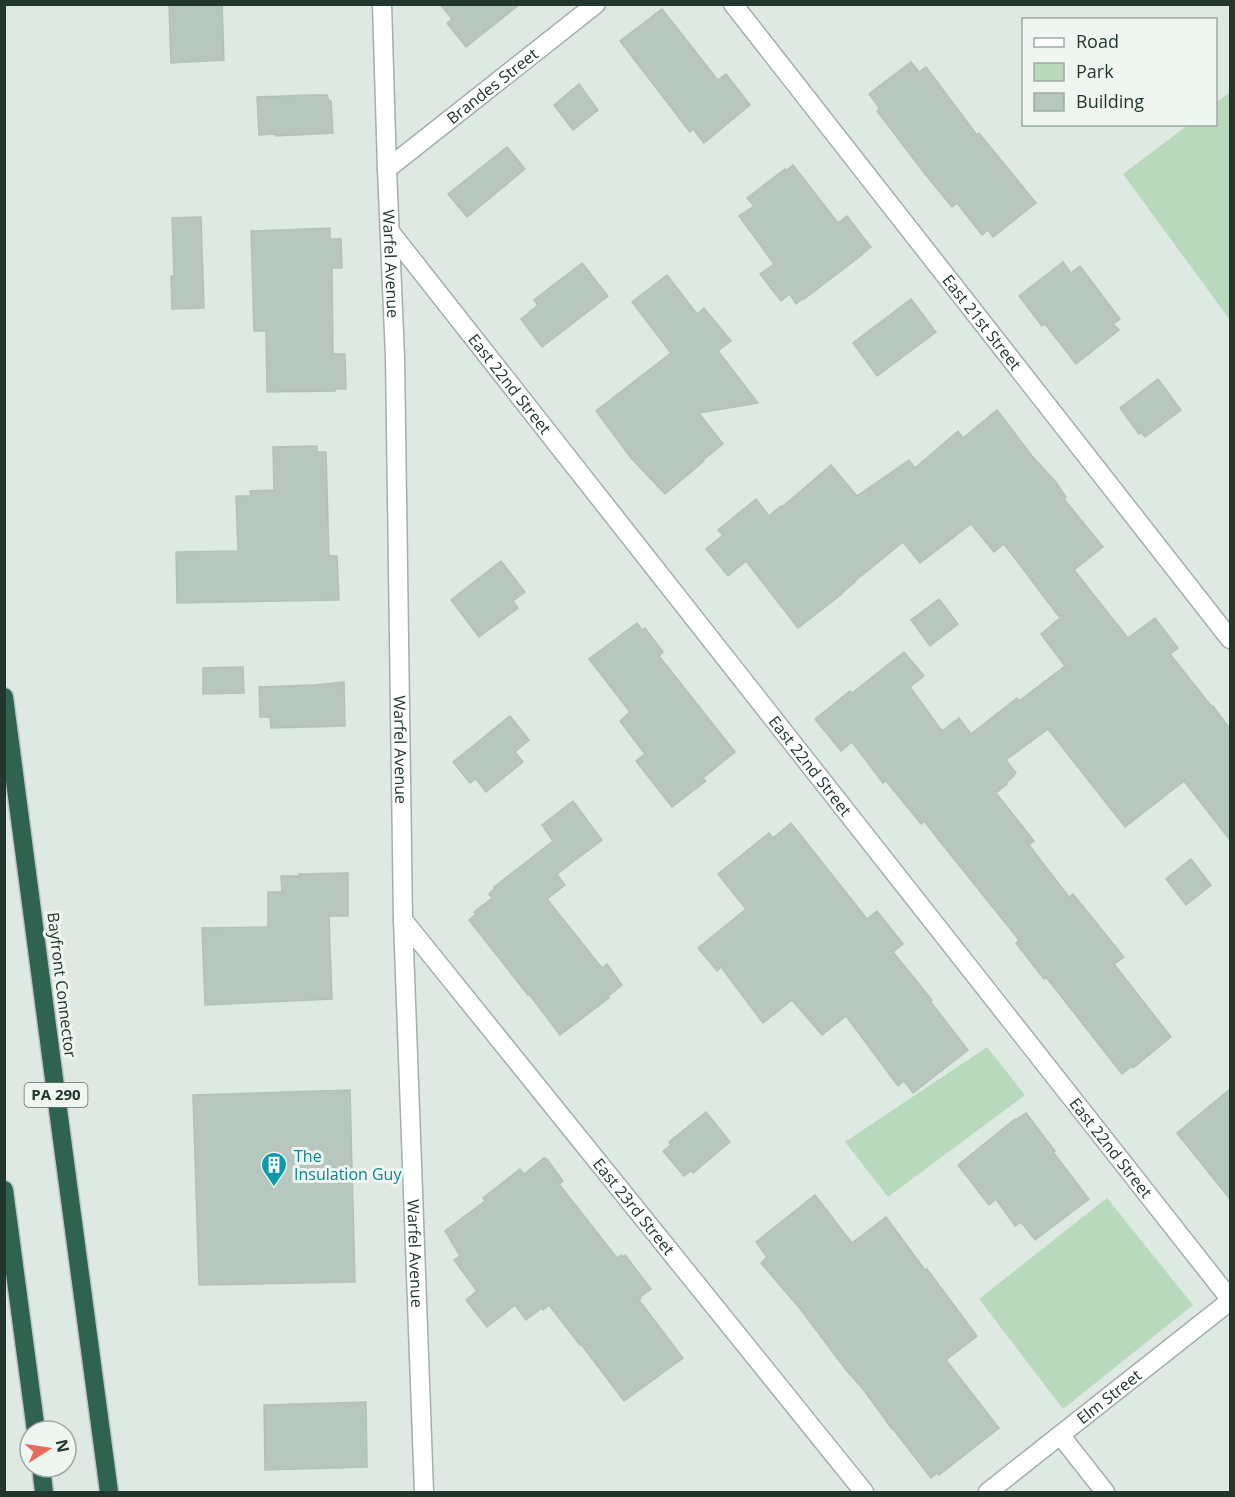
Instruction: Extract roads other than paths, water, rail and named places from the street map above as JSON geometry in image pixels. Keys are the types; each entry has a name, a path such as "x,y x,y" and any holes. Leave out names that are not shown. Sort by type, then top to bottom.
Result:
{"highway":[{"name":"Bayfront Connector","path":"4,697 109,1492"},
{"path":"4,1190 34,1419"}],"street":[{"name":"Warfel Avenue","path":"382,4 395,357 402,920 424,1492"},
{"name":"Brandes Street","path":"387,169 596,4"},
{"name":"East 21st Street","path":"733,4 1230,639"},
{"name":"East 22nd Street","path":"391,233 1230,1300"},
{"name":"East 23rd Street","path":"402,920 864,1492"},
{"name":"Elm Street","path":"988,1492 1230,1300"},
{"path":"1060,1436 1104,1492"}],"place":[{"name":"The Insulation Guy","path":"274,1188"}]}
